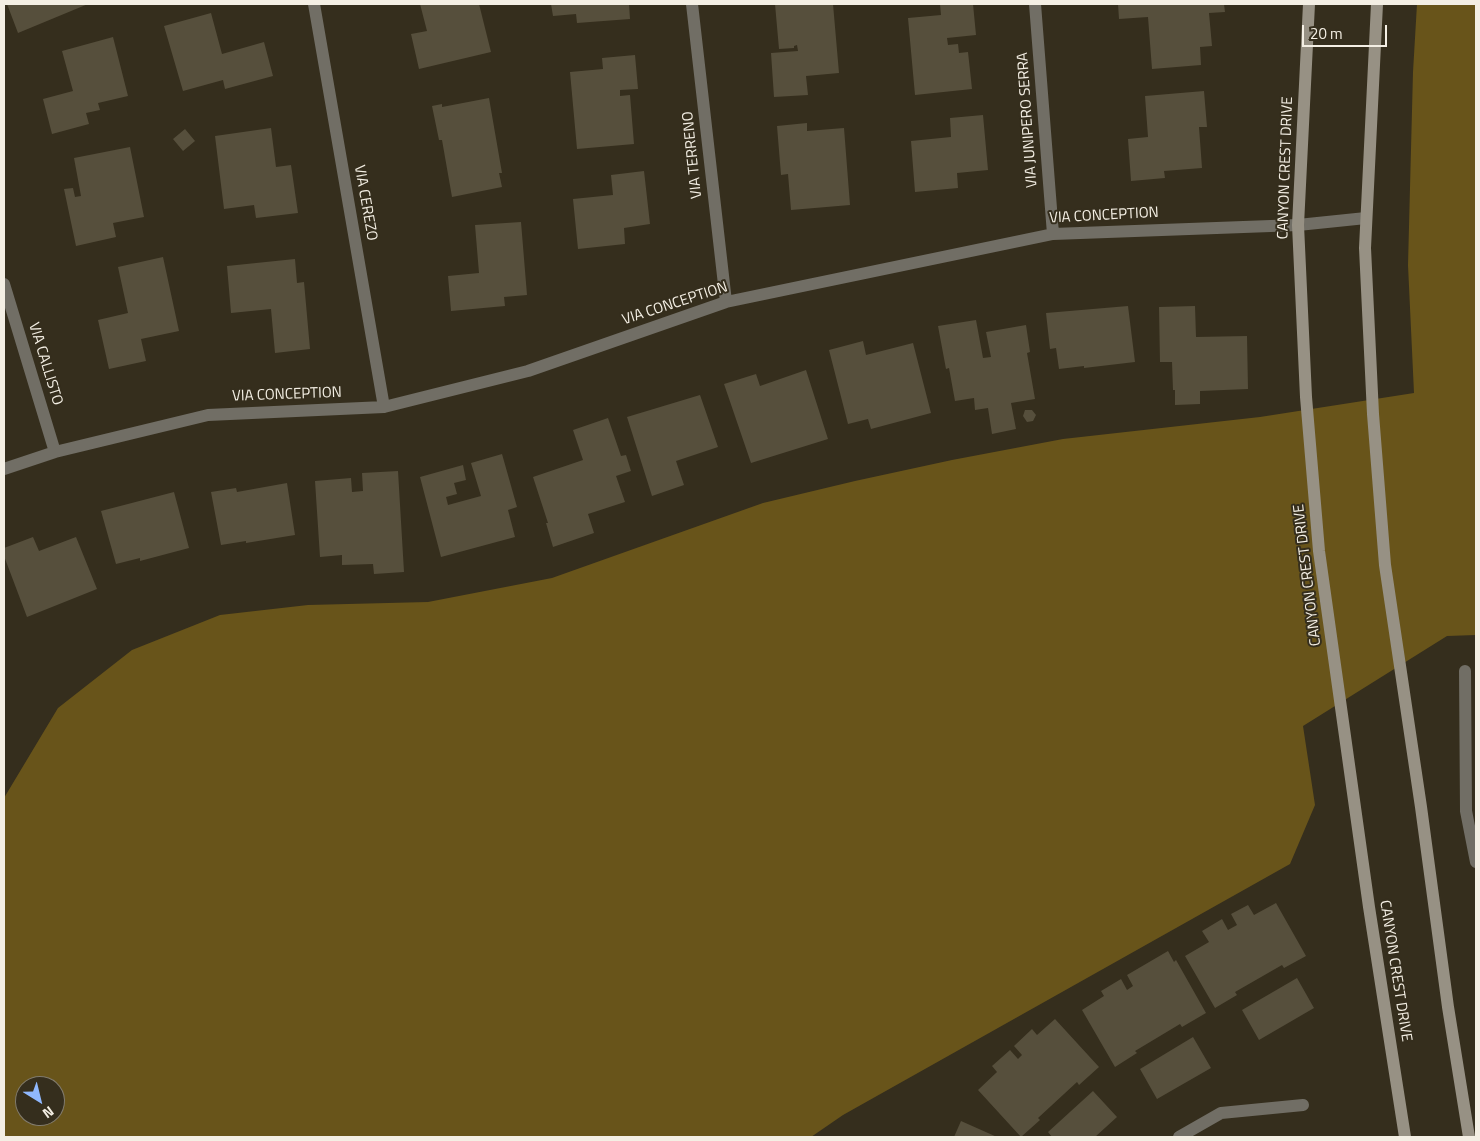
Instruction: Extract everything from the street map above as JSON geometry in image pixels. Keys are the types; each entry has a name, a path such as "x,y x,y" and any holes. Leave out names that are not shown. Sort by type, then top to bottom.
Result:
{"main road":[{"name":"CANYON CREST DRIVE","path":"1309,4 1298,225 1306,397 1319,552 1369,907 1405,1137"},
{"path":"1377,4 1365,248 1373,414 1386,565 1421,806 1446,997 1469,1137"}],"street":[{"name":"VIA CEREZO","path":"314,4 384,407"},
{"name":"VIA TERRENO","path":"692,4 726,302"},
{"name":"VIA JUNIPERO SERRA","path":"1035,4 1053,234"},
{"name":"VIA CONCEPTION","path":"4,470 56,452 208,415 384,407 528,371 726,302 1053,234 1298,225 1366,218"},
{"name":"VIA CALLISTO","path":"4,284 56,452"},
{"path":"1465,671 1466,812 1476,862"},
{"path":"1179,1137 1221,1113 1303,1105"}],"shaded area":[{"path":"1417,4 1476,4 1476,635 1447,636 1303,726 1315,805 1290,864 843,1115 811,1137 4,1137 4,798 58,708 132,650 220,615 308,605 428,602 552,578 763,503 952,460 1063,439 1260,417 1414,393 1408,265 1413,72"}],"building":[{"path":"7,4 88,4 18,33"},
{"path":"420,4 479,4 491,52 419,69 411,34 427,31"},
{"path":"551,4 629,4 630,19 577,23 576,14 553,16"},
{"path":"775,4 833,4 839,73 806,76 808,95 774,97 771,53 798,51 797,45 794,48 779,49"},
{"path":"940,4 973,4 976,35 947,38 948,45 958,44 959,53 968,52 972,89 915,95 908,18 941,15"},
{"path":"1118,4 1224,4 1225,12 1209,13 1212,46 1200,47 1201,65 1152,69 1148,17 1119,19"},
{"path":"211,13 222,54 264,42 273,76 225,89 223,80 183,91 164,26"},
{"path":"113,37 128,96 98,103 100,110 86,113 89,124 52,134 43,99 73,91 62,51"},
{"path":"635,55 638,89 620,90 620,96 630,95 634,144 577,149 570,72 603,69 602,58"},
{"path":"1204,91 1207,127 1199,127 1202,168 1164,171 1165,178 1131,181 1128,139 1148,137 1145,96"},
{"path":"489,98 502,173 499,173 502,187 452,197 442,140 439,140 432,106 442,104 442,107"},
{"path":"983,115 988,170 957,173 958,188 915,192 911,141 951,137 950,118"},
{"path":"807,123 807,131 844,128 850,205 791,210 788,174 781,175 777,126"},
{"path":"271,128 276,167 291,165 298,213 256,218 254,205 224,209 215,136"},
{"path":"185,129 195,141 183,151 173,139"},
{"path":"130,147 144,217 113,223 116,237 76,246 64,189 73,188 75,197 81,196 74,158"},
{"path":"644,171 650,224 624,228 625,244 578,249 573,199 613,195 611,175"},
{"path":"521,222 527,295 504,297 505,306 451,311 448,276 479,273 475,225"},
{"path":"163,257 179,331 141,339 146,361 109,369 98,320 128,313 118,267"},
{"path":"295,259 297,283 304,282 310,349 275,353 271,309 231,313 227,266"},
{"path":"1128,306 1135,362 1059,369 1056,348 1050,349 1046,313"},
{"path":"1195,306 1196,337 1247,336 1248,389 1200,391 1200,404 1175,405 1172,362 1160,362 1159,307"},
{"path":"976,320 983,358 991,357 986,332 1026,325 1030,352 1027,353 1035,399 1011,403 1016,429 992,434 988,408 975,410 974,398 955,401 949,368 946,369 938,326"},
{"path":"863,341 866,355 913,343 931,413 871,429 868,419 848,424 829,350"},
{"path":"806,370 828,439 751,463 724,384 756,374 760,386"},
{"path":"700,395 718,447 676,461 684,485 652,496 627,417"},
{"path":"1025,410 1032,410 1036,415 1033,421 1027,422 1023,416"},
{"path":"608,418 621,456 626,455 631,471 616,476 625,502 588,514 594,533 553,547 546,523 548,523 533,477 583,460 573,430"},
{"path":"502,454 517,507 508,510 515,537 441,557 420,477 463,465 466,480 454,483 457,494 446,497 448,505 481,496 471,463"},
{"path":"398,471 404,572 374,574 373,564 342,565 342,555 320,557 315,481 351,478 352,492 363,491 362,473"},
{"path":"287,483 295,535 221,545 211,492 236,488 237,492"},
{"path":"174,492 189,548 140,561 140,558 116,564 101,511"},
{"path":"33,537 39,551 76,537 97,589 27,617 4,556 4,548"},
{"path":"1276,903 1306,956 1284,968 1282,965 1235,992 1237,995 1215,1008 1185,956 1209,942 1202,931 1222,919 1228,930 1237,925 1231,914 1248,905 1254,915"},
{"path":"1168,951 1174,962 1176,960 1206,1013 1182,1027 1180,1024 1135,1051 1137,1053 1115,1067 1082,1010 1104,996 1101,991 1121,979 1127,990 1133,986 1127,975"},
{"path":"1297,978 1314,1008 1259,1040 1242,1010"},
{"path":"1055,1019 1099,1067 1079,1085 1077,1082 1038,1118 1040,1120 1021,1137 978,1090 997,1072 992,1066 1010,1050 1018,1059 1022,1055 1014,1046 1032,1029 1037,1035"},
{"path":"1193,1037 1211,1068 1157,1099 1140,1069"},
{"path":"1093,1091 1117,1117 1095,1137 1052,1137 1048,1132"},
{"path":"961,1121 997,1137 954,1137"}]}
